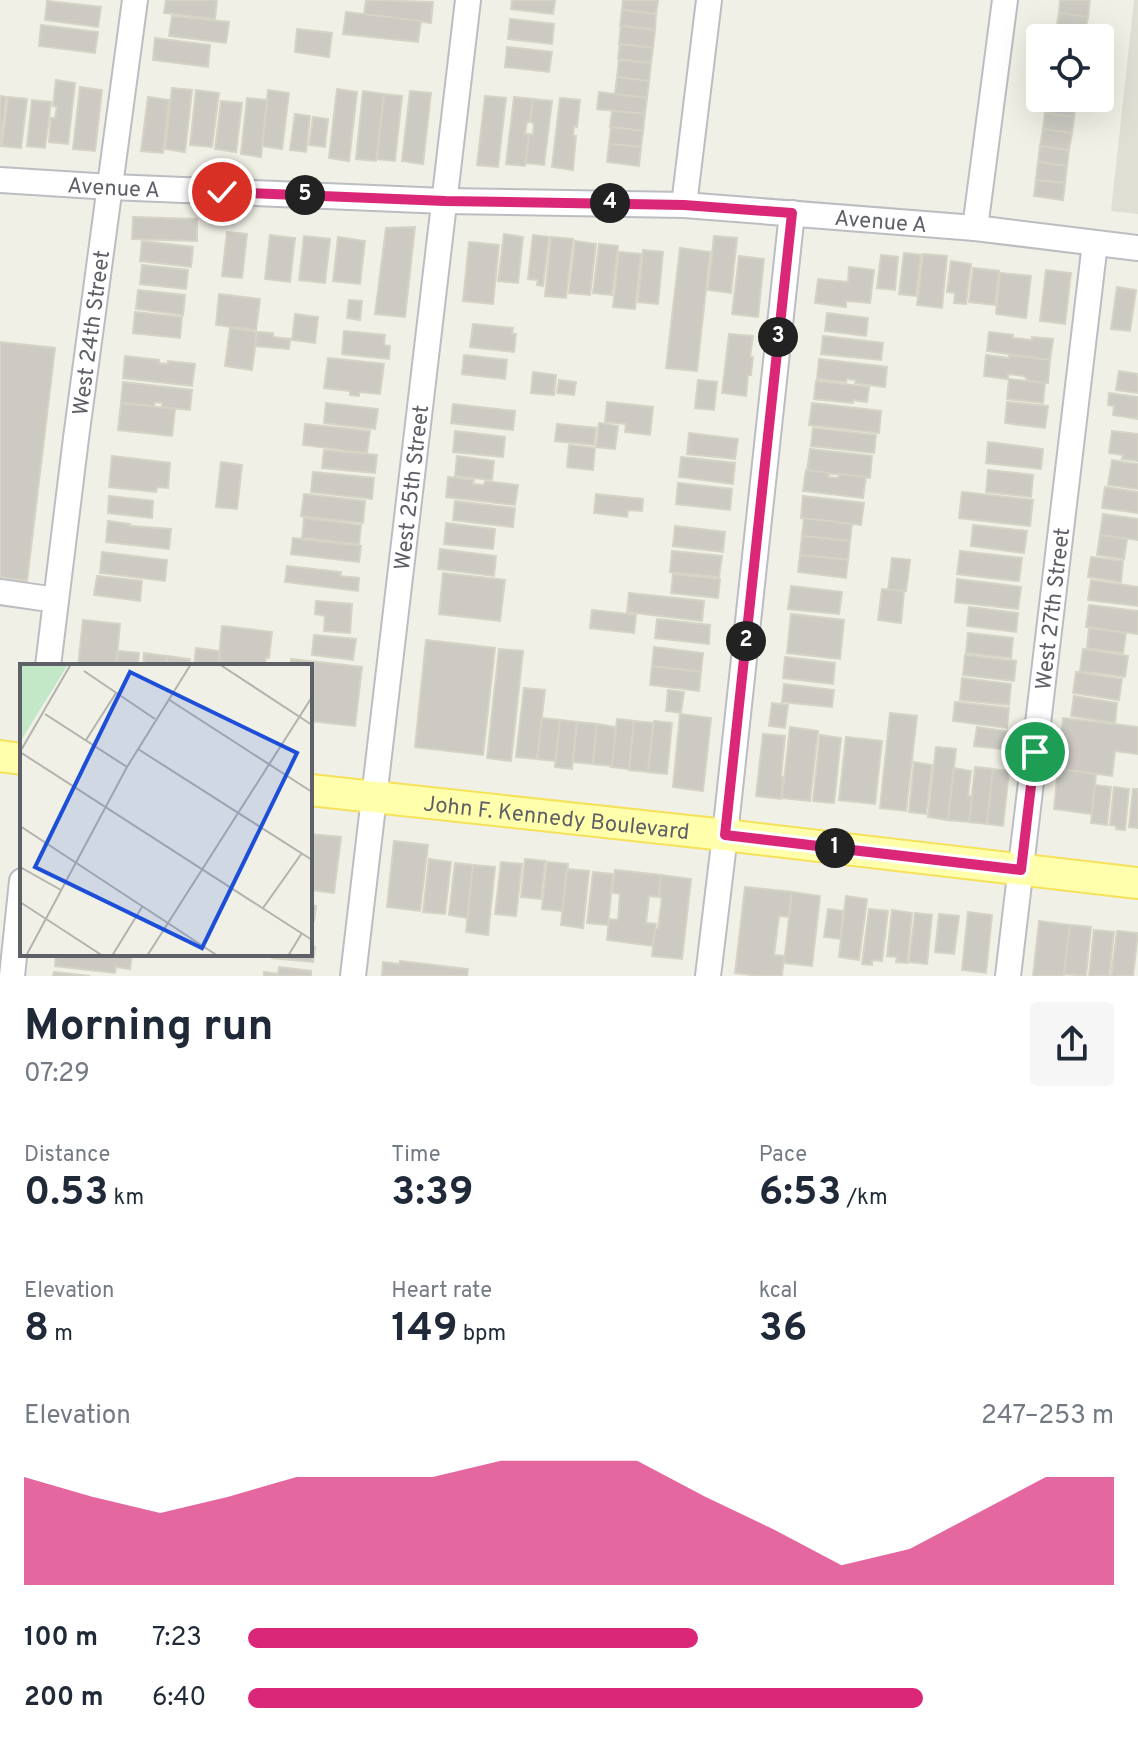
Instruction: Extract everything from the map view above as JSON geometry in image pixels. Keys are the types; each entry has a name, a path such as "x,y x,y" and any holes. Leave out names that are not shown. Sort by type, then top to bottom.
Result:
{"main road":[{"path":"0,756 20,759"},
{"name":"John F. Kennedy Boulevard","path":"312,790 1138,883"}],"street":[{"name":"West 24th Street","path":"48,664 135,0"},
{"name":"West 25th Street","path":"353,976 468,0"},
{"path":"684,205 709,0"},
{"path":"975,228 1005,0"},
{"name":"Avenue A","path":"0,180 445,201 684,205 975,228 1138,248"},
{"path":"708,976 792,213"},
{"name":"West 27th Street","path":"1008,976 1095,243"},
{"path":"0,592 56,600"},
{"path":"12,976 20,900"}],"shaded area":[{"path":"1134,0 1138,0 1138,214 1111,211"}],"building":[{"path":"166,0 217,0 215,19 164,13"},
{"path":"366,0 433,2 431,23 364,14"},
{"path":"512,0 555,0 553,14 511,9"},
{"path":"623,0 658,0 656,14 622,10"},
{"path":"1060,0 1090,0 1088,17 1059,13"},
{"path":"47,1 101,7 98,27 45,20"},
{"path":"622,10 656,14 655,30 620,26"},
{"path":"346,12 421,21 418,42 343,34"},
{"path":"1059,13 1088,17 1087,24 1057,24"},
{"path":"172,16 229,22 226,43 169,36"},
{"path":"510,19 554,24 552,44 508,39"},
{"path":"41,25 98,32 95,53 39,46"},
{"path":"621,26 655,30 653,48 619,44"},
{"path":"297,29 332,33 329,57 295,52"},
{"path":"155,38 210,45 208,67 153,60"},
{"path":"620,44 653,48 651,63 618,59"},
{"path":"507,47 552,52 549,72 505,67"},
{"path":"619,60 651,63 649,81 617,77"},
{"path":"617,77 649,81 647,98 615,94"},
{"path":"56,80 75,83 68,144 49,142 51,118 55,118 57,107 53,106"},
{"path":"80,87 102,90 95,151 73,149"},
{"path":"172,88 192,90 185,152 165,149"},
{"path":"337,89 357,92 349,161 329,158"},
{"path":"196,90 219,93 212,147 190,145"},
{"path":"268,90 289,93 282,149 262,146"},
{"path":"363,91 384,94 376,161 356,159"},
{"path":"410,91 431,93 423,164 402,161"},
{"path":"599,92 647,98 645,114 597,109"},
{"path":"384,94 402,96 395,161 377,159"},
{"path":"0,96 6,97 0,147"},
{"path":"485,96 506,98 498,167 477,165"},
{"path":"8,97 27,99 21,148 2,146"},
{"path":"148,97 169,100 163,153 141,151"},
{"path":"514,97 533,99 525,134 529,134 525,166 506,164"},
{"path":"247,98 267,100 261,157 241,154"},
{"path":"560,98 580,100 573,136 576,136 573,170 552,167"},
{"path":"533,99 552,101 544,165 526,163 529,134 533,135 534,123 530,122"},
{"path":"32,100 51,102 45,148 27,146"},
{"path":"221,101 242,103 236,152 215,149"},
{"path":"612,111 645,114 643,131 610,127"},
{"path":"1045,112 1075,112 1074,117"},
{"path":"1045,113 1074,117 1072,133 1043,129"},
{"path":"295,114 310,116 306,152 290,150"},
{"path":"313,117 328,119 325,147 309,145"},
{"path":"611,127 643,131 641,147 609,144"},
{"path":"1043,129 1072,133 1069,150 1040,146"},
{"path":"609,144 641,147 639,166 607,162"},
{"path":"1040,146 1069,150 1067,166 1038,162"},
{"path":"1038,162 1067,166 1065,183 1036,180"},
{"path":"1036,180 1065,183 1063,200 1034,196"},
{"path":"133,217 197,219 197,241 132,239"},
{"path":"415,227 405,317 375,314 386,228"},
{"path":"227,232 247,234 242,278 222,276"},
{"path":"504,234 523,237 518,283 498,281"},
{"path":"270,235 295,238 290,282 265,279"},
{"path":"533,235 549,237 543,286 537,285 538,280 528,279"},
{"path":"304,236 330,239 325,283 299,280"},
{"path":"714,236 737,238 731,293 708,290"},
{"path":"338,237 365,241 360,284 333,281"},
{"path":"551,237 573,239 566,298 545,296"},
{"path":"142,241 193,247 191,267 140,261"},
{"path":"575,241 596,244 590,295 569,293"},
{"path":"469,242 499,245 493,304 463,301"},
{"path":"599,244 618,246 612,295 593,293"},
{"path":"680,248 710,252 697,371 666,368"},
{"path":"643,250 663,252 658,304 638,302"},
{"path":"619,252 641,254 635,309 613,307"},
{"path":"904,253 921,255 916,296 899,294"},
{"path":"923,254 947,256 942,308 917,305"},
{"path":"881,255 898,257 895,290 877,288"},
{"path":"739,256 764,259 758,317 732,314"},
{"path":"951,261 971,264 966,304 954,303 955,293 947,292"},
{"path":"142,265 188,270 186,289 140,284"},
{"path":"849,267 874,270 870,303 846,301 846,307 815,303 818,279 848,282"},
{"path":"973,268 999,271 995,305 969,302"},
{"path":"1046,270 1071,273 1065,324 1040,321"},
{"path":"1000,273 1031,276 1026,318 996,314"},
{"path":"1117,287 1136,290 1130,331 1111,329"},
{"path":"138,290 185,295 183,315 136,309"},
{"path":"219,294 260,299 256,330 216,325"},
{"path":"349,300 362,301 360,320 347,318"},
{"path":"135,312 182,317 180,338 133,333"},
{"path":"827,313 868,318 866,336 825,331"},
{"path":"295,314 318,317 315,343 292,340"},
{"path":"473,324 513,328 512,334 516,334 514,352 470,347"},
{"path":"230,328 257,332 252,370 225,366"},
{"path":"344,331 385,335 384,345 390,346 389,359 342,354"},
{"path":"257,332 290,339 289,349 255,346"},
{"path":"989,332 1013,335 1013,338 1053,339 1050,360 987,351"},
{"path":"729,334 753,336 751,375 748,375 746,396 722,393"},
{"path":"823,336 883,343 881,360 821,354"},
{"path":"0,342 55,348 27,581 0,577"},
{"path":"464,355 507,360 505,379 462,374"},
{"path":"986,355 1050,360 1048,383 1008,374 1008,379 984,376"},
{"path":"125,356 159,360 159,363 195,364 192,386 123,378"},
{"path":"328,358 384,364 380,394 359,392 359,396 350,395 350,391 324,388"},
{"path":"819,359 887,367 885,387 855,383 856,380 817,379"},
{"path":"1119,371 1138,374 1138,393 1116,390"},
{"path":"533,372 556,375 554,395 531,393"},
{"path":"1009,379 1045,383 1043,403 1007,399"},
{"path":"559,380 576,382 574,395 557,393"},
{"path":"698,380 717,382 714,410 695,408"},
{"path":"816,381 869,387 867,402 814,399"},
{"path":"123,382 192,390 190,410 162,407 162,403 155,402 154,406 121,403"},
{"path":"1109,393 1138,397 1138,419 1113,415 1114,406 1108,405"},
{"path":"607,402 653,407 650,435 625,432 626,424 605,422"},
{"path":"1007,402 1048,406 1045,428 1005,423"},
{"path":"121,403 175,409 172,436 118,430"},
{"path":"326,403 378,409 375,429 324,423"},
{"path":"812,403 881,411 879,433 809,425"},
{"path":"453,404 515,411 513,430 451,423"},
{"path":"599,423 618,426 615,449 596,447"},
{"path":"305,424 370,431 367,453 303,445"},
{"path":"557,424 596,428 594,445 555,441"},
{"path":"813,428 876,435 874,453 811,446"},
{"path":"455,431 505,437 503,457 453,452"},
{"path":"1112,431 1138,434 1138,461 1109,453"},
{"path":"689,433 738,439 735,459 687,454"},
{"path":"988,442 1043,449 1041,469 986,463"},
{"path":"569,445 595,448 593,470 567,467"},
{"path":"810,449 872,456 870,478 807,471"},
{"path":"324,450 377,455 375,473 322,468"},
{"path":"112,456 170,463 168,488 157,487 156,492 109,487"},
{"path":"457,456 494,461 492,480 455,476"},
{"path":"681,457 735,463 733,484 679,477"},
{"path":"1112,460 1138,464 1138,489 1108,485"},
{"path":"221,462 242,465 237,509 216,507"},
{"path":"806,470 829,473 828,477 838,478 839,474 866,477 863,498 803,491"},
{"path":"988,470 1033,475 1031,497 986,492"},
{"path":"313,472 374,478 372,499 311,492"},
{"path":"448,477 474,480 473,484 484,485 485,481 518,485 515,505 446,497"},
{"path":"678,483 732,489 730,510 676,504"},
{"path":"1105,487 1138,492 1138,513 1102,508"},
{"path":"962,492 1033,500 1030,526 959,518"},
{"path":"304,494 365,501 363,523 301,516"},
{"path":"596,494 643,499 642,511 628,510 627,517 594,513"},
{"path":"109,496 153,501 152,518 108,513"},
{"path":"803,496 864,503 861,525 801,518"},
{"path":"455,501 515,508 513,527 453,520"},
{"path":"1103,514 1138,519 1138,540 1100,535"},
{"path":"304,518 361,525 359,544 302,538"},
{"path":"804,518 852,524 850,541 802,536"},
{"path":"108,521 171,529 169,549 106,542"},
{"path":"446,523 495,529 493,549 444,544"},
{"path":"973,525 1027,531 1024,553 971,546"},
{"path":"675,526 725,532 723,552 673,546"},
{"path":"1100,535 1127,539 1124,559 1097,555"},
{"path":"802,536 850,541 848,560 800,555"},
{"path":"293,538 361,546 359,562 291,554"},
{"path":"440,549 496,556 494,576 438,569"},
{"path":"672,551 722,556 719,577 670,572"},
{"path":"960,551 1022,558 1019,581 957,574"},
{"path":"102,552 167,560 165,581 100,573"},
{"path":"800,555 848,560 846,578 798,572"},
{"path":"1091,557 1123,561 1121,582 1088,577"},
{"path":"892,558 910,560 906,591 888,590"},
{"path":"287,566 341,572 340,576 359,578 358,591 285,582"},
{"path":"443,573 505,580 500,621 439,614"},
{"path":"673,574 720,579 718,598 671,593"},
{"path":"97,576 142,581 140,601 94,595"},
{"path":"957,579 1021,587 1018,609 955,602"},
{"path":"1091,580 1138,587 1138,606 1088,600"},
{"path":"791,586 842,592 839,614 788,609"},
{"path":"882,589 904,591 901,623 878,620"},
{"path":"629,593 704,601 702,621 627,612"},
{"path":"316,601 352,604 350,633 324,631 325,616 315,614"},
{"path":"1089,605 1138,611 1138,634 1086,627"},
{"path":"969,607 1018,613 1016,632 967,626"},
{"path":"592,610 636,615 634,633 590,628"},
{"path":"791,614 844,620 840,659 787,653"},
{"path":"657,619 710,625 709,644 655,638"},
{"path":"83,620 120,624 116,664 78,664"},
{"path":"222,626 272,632 269,658 266,657 265,664 218,664"},
{"path":"1089,628 1126,633 1123,653 1087,648"},
{"path":"968,633 1013,638 1011,658 966,653"},
{"path":"314,635 356,639 353,660 312,655"},
{"path":"426,640 495,648 483,755 415,747"},
{"path":"654,647 703,653 701,672 652,666"},
{"path":"196,648 220,651 218,664 194,664"},
{"path":"499,649 523,651 511,761 487,758"},
{"path":"1083,649 1128,656 1125,677 1080,671"},
{"path":"118,651 139,653 138,664 116,664"},
{"path":"144,653 167,656 166,664 143,664"},
{"path":"965,655 1016,661 1014,681 963,675"},
{"path":"167,656 190,659 189,664 166,664"},
{"path":"785,657 835,663 833,684 783,678"},
{"path":"291,659 362,667 355,726 312,721 312,664 291,664"},
{"path":"652,666 701,672 699,691 650,685"},
{"path":"1076,672 1122,679 1119,700 1073,693"},
{"path":"962,678 1011,684 1009,705 960,700"},
{"path":"784,684 834,690 832,707 782,702"},
{"path":"524,688 545,690 537,759 516,757"},
{"path":"668,690 684,692 681,713 666,711"},
{"path":"1074,696 1117,703 1115,723 1071,716"},
{"path":"955,702 1009,708 1007,728 953,721"},
{"path":"772,703 788,705 785,728 769,726"},
{"path":"890,713 917,716 906,811 880,808"},
{"path":"680,714 711,718 703,791 673,787"},
{"path":"542,718 560,720 555,761 537,759"},
{"path":"1063,718 1138,727 1138,754 1115,751 1112,776 1058,769"},
{"path":"617,719 634,721 629,769 611,767"},
{"path":"560,720 577,722 572,769 555,767"},
{"path":"634,721 653,723 648,772 629,770"},
{"path":"654,721 672,723 667,774 648,772"},
{"path":"577,722 597,724 593,764 573,762"},
{"path":"597,724 616,727 612,766 593,764"},
{"path":"790,727 818,731 810,801 782,798"},
{"path":"977,727 1012,732 1010,750 974,746"},
{"path":"763,734 785,736 781,799 756,796"},
{"path":"820,735 841,738 834,803 813,801"},
{"path":"846,737 882,741 875,804 839,800"},
{"path":"936,747 956,749 948,820 928,817"},
{"path":"914,762 932,765 926,814 909,812"},
{"path":"975,767 993,769 987,824 969,822"},
{"path":"954,768 971,771 969,822 948,820"},
{"path":"993,769 1009,771 1003,826 987,824"},
{"path":"1058,769 1096,774 1092,814 1054,809"},
{"path":"1095,785 1111,787 1107,825 1091,823"},
{"path":"1114,787 1129,789 1125,830 1110,825"},
{"path":"1133,789 1138,789 1138,828 1129,827"},
{"path":"312,834 341,837 334,893 312,890"},
{"path":"394,841 428,845 420,911 387,907"},
{"path":"429,859 451,862 445,914 423,912"},
{"path":"525,859 545,861 541,899 521,897"},
{"path":"501,862 522,864 516,916 495,914"},
{"path":"547,862 568,864 562,911 542,909"},
{"path":"455,863 473,865 468,918 449,915"},
{"path":"473,865 495,867 488,935 466,932"},
{"path":"567,869 589,871 583,928 561,925"},
{"path":"615,870 661,875 659,897 649,896 646,923 656,924 653,946 607,940 609,919 618,920 620,894 612,893"},
{"path":"593,872 613,874 608,925 587,923"},
{"path":"661,875 691,879 682,959 652,956 662,898 659,897"},
{"path":"745,887 792,892 789,917 779,916 774,955 784,956 782,976 735,973"},
{"path":"792,892 820,896 812,966 784,963"},
{"path":"846,896 867,899 859,960 839,957"},
{"path":"312,905 316,906 312,920"},
{"path":"828,909 843,911 840,939 824,937"},
{"path":"869,909 888,911 882,961 872,960 872,965 862,964"},
{"path":"892,910 912,913 907,963 896,962 897,957 887,956"},
{"path":"968,912 992,915 986,973 962,970"},
{"path":"915,913 932,915 927,964 909,962"},
{"path":"939,914 959,916 954,954 935,952"},
{"path":"1039,921 1070,925 1064,976 1033,976"},
{"path":"1070,925 1091,927 1086,976 1064,974"},
{"path":"1094,930 1114,932 1109,976 1089,976"},
{"path":"1117,931 1138,933 1133,976 1111,976"},
{"path":"312,946 315,947 313,962 272,958 312,956"},
{"path":"56,956 132,956 130,969 116,967 115,973 55,966"},
{"path":"400,961 468,969 467,976 382,976 383,962 399,964"},
{"path":"279,967 311,971 311,976 264,976 264,972 278,974"},
{"path":"54,972 90,976 53,976"}],"route":[{"path":"222,192 445,201 684,205 792,213 725,835 1021,870 1035,752"}]}
